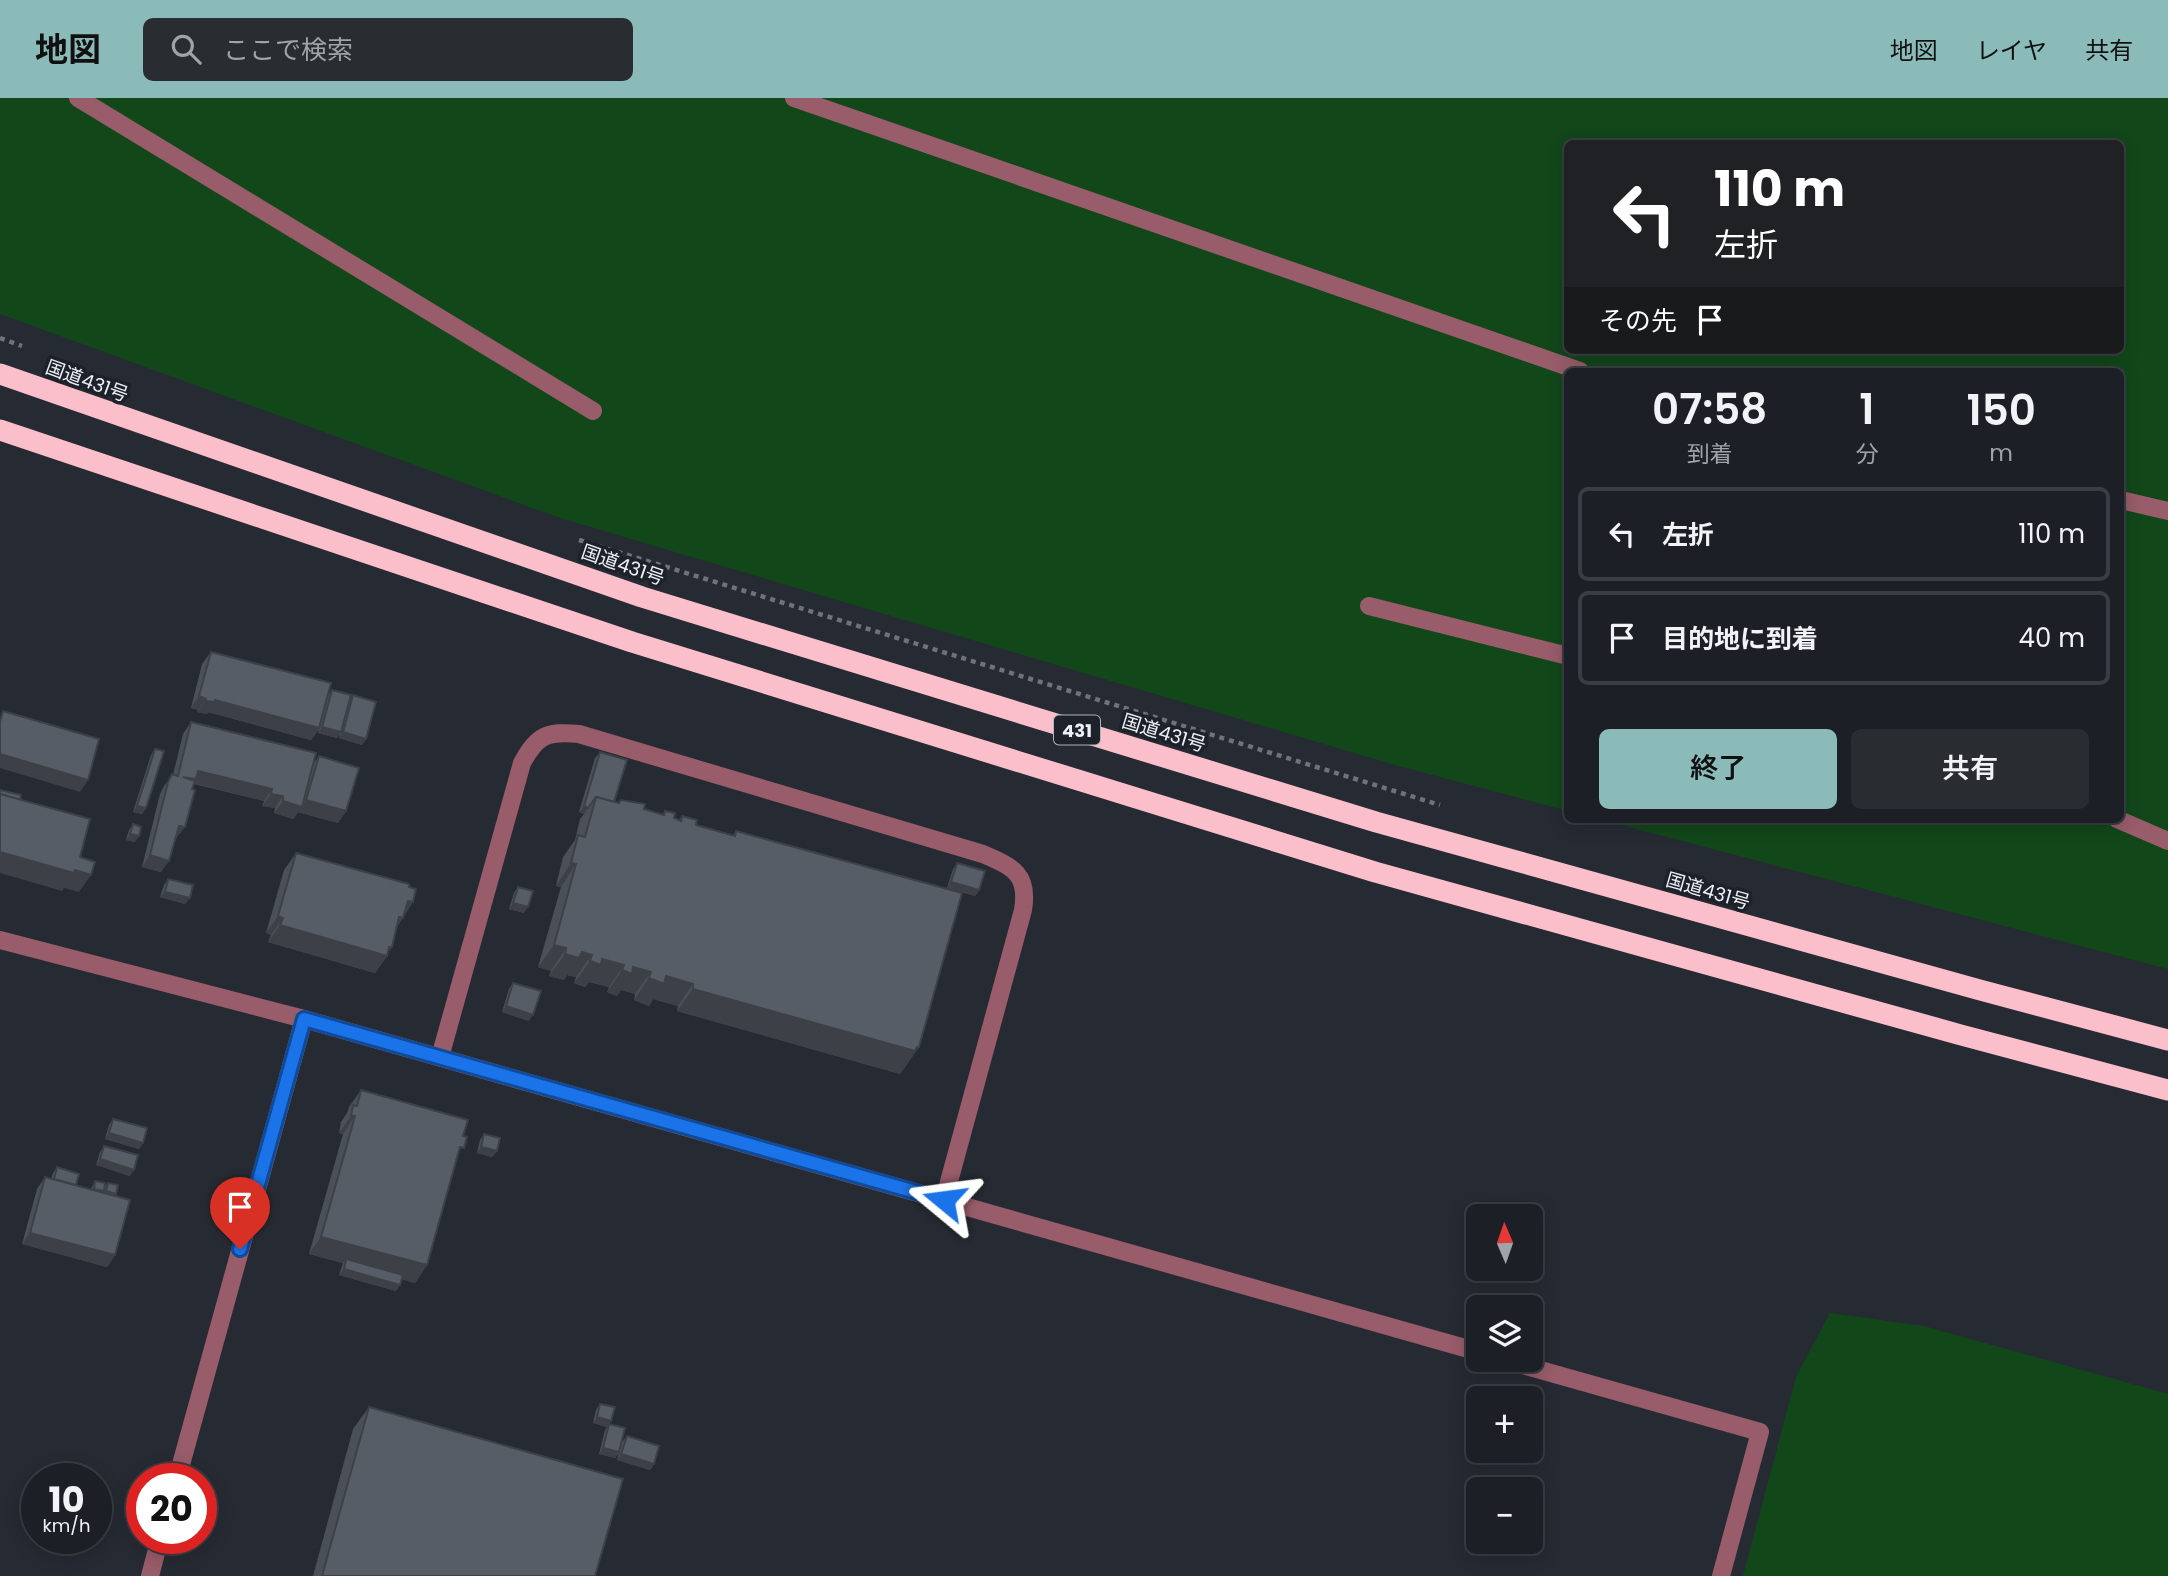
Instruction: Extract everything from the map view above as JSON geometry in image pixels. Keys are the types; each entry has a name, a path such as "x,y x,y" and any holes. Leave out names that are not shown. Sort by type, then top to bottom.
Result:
{"highway":[{"name":"国道431号","path":"0,374 642,597 1376,822 1953,983 2168,1040"},
{"name":"431","path":"0,430 632,642 1375,872 2168,1090"}],"lane":[{"path":"78,98 593,411"},
{"path":"794,98 1571,368"},
{"path":"2124,501 2168,510"},
{"path":"1368,607 1564,655"},
{"path":"440,1058 522,763 531,746 545,735 561,732 579,734 983,854 1009,865 1024,881 1023,910 944,1200"},
{"path":"2124,822 2168,841"},
{"path":"0,940 304,1019 1466,1348"},
{"path":"181,1463 304,1019"},
{"path":"1543,1371 1760,1433 1721,1576"},
{"path":"150,1576 156,1554"}],"path":[{"path":"0,338 26,348"},
{"path":"577,539 1450,808"}],"green space":[{"path":"0,98 2168,98 2168,969 1614,823 2124,823 2124,368 1564,368 1564,810 1395,765 560,518 0,314"},
{"path":"1830,1313 1924,1326 2168,1394 2168,1576 1743,1576 1796,1377"}],"building":[{"path":"211,652 331,683 319,728 215,700 205,701 206,699 199,696"},
{"path":"332,690 351,695 341,732 322,727"},
{"path":"353,695 376,702 366,739 343,732"},
{"path":"3,711 99,739 88,780 0,754 0,722"},
{"path":"191,722 316,753 302,807 283,801 283,796 271,794 272,789 198,771 196,779 183,777 195,781 192,789 195,790 185,827 179,826 169,861 150,855 168,782 172,774 178,776"},
{"path":"155,749 164,751 146,808 137,806"},
{"path":"600,752 627,760 614,802 596,797 588,808 584,806"},
{"path":"319,756 359,768 346,811 306,800"},
{"path":"0,790 21,795 20,800 0,794"},
{"path":"0,794 90,819 80,857 95,862 91,875 75,870 74,873 0,852"},
{"path":"596,797 619,803 621,800 645,804 644,809 664,815 665,811 675,813 674,818 681,821 682,816 697,820 696,825 735,836 736,831 962,893 919,1047 915,1051 693,989 693,984 666,976 664,984 649,978 651,972 633,967 632,974 622,970 624,965 602,959 601,965 590,961 592,955 582,952 579,958 565,954 566,948 554,945 576,864 571,863 578,835 585,837"},
{"path":"133,824 141,827 139,836 130,834"},
{"path":"296,853 409,884 409,887 416,889 413,902 408,901 403,918 399,917 392,947 389,947 387,956 280,925 283,918 278,916"},
{"path":"957,863 985,871 979,890 951,882"},
{"path":"168,879 193,885 190,898 165,892"},
{"path":"518,887 533,891 528,907 513,903"},
{"path":"513,983 541,991 533,1015 506,1006"},
{"path":"361,1090 468,1120 463,1136 467,1137 464,1148 460,1147 427,1265 321,1237 355,1116 351,1116 353,1105 357,1106"},
{"path":"113,1119 147,1128 143,1143 109,1133"},
{"path":"484,1134 500,1138 497,1151 481,1147"},
{"path":"104,1146 138,1155 134,1170 100,1159"},
{"path":"57,1167 79,1174 76,1185 54,1179"},
{"path":"45,1177 130,1200 115,1255 30,1233"},
{"path":"95,1181 105,1183 104,1191 94,1189"},
{"path":"108,1183 118,1185 116,1194 106,1191"},
{"path":"346,1259 403,1275 400,1285 344,1269"},
{"path":"600,1404 615,1407 611,1421 597,1417"},
{"path":"369,1407 623,1479 595,1576 322,1576"},
{"path":"609,1424 625,1428 619,1452 603,1448"},
{"path":"627,1436 659,1446 654,1464 621,1454"}],"route":[{"path":"240,1249 304,1019 944,1200"}]}
